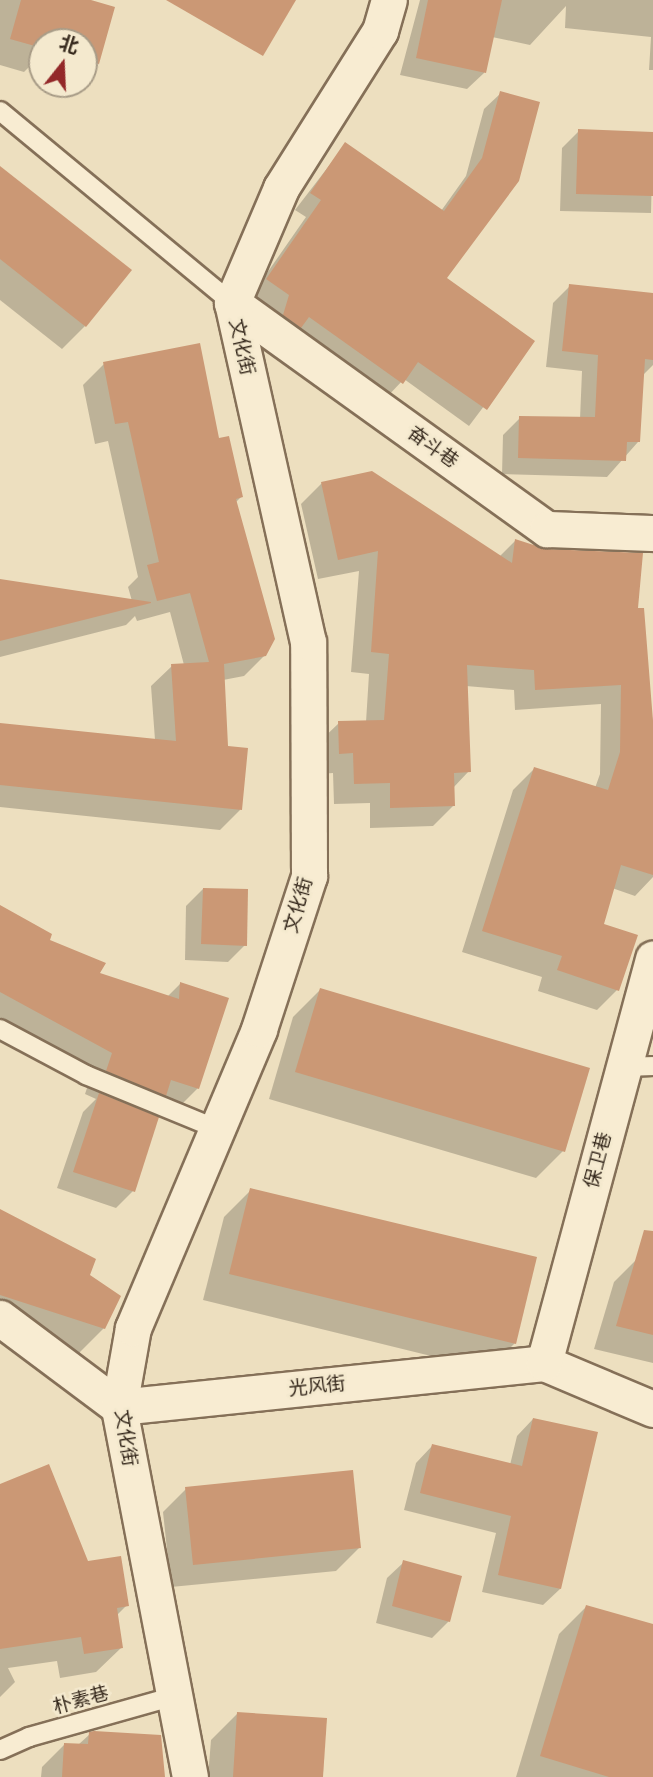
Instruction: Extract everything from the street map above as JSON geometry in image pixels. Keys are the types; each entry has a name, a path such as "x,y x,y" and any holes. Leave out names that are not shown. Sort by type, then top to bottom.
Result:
{"street":[{"name":"文化街","path":"190,1777 119,1407 133,1328 259,1029 309,876 308,642 232,303 281,188 380,30 389,0"},
{"name":"奋斗巷","path":"232,303 547,528 653,533"},
{"name":"保卫巷","path":"544,1363 638,1067 653,958"},
{"path":"0,1318 119,1407"},
{"name":"光风街","path":"119,1407 544,1363 653,1409"}],"lane":[{"path":"0,111 232,303"},
{"path":"0,1029 86,1075 217,1129"},
{"name":"朴素巷","path":"0,1750 29,1737 175,1696"}],"building":[{"path":"21,0 91,0 115,7 99,64 98,28 28,28 28,44 10,39"},
{"path":"166,0 296,0 263,56"},
{"path":"428,0 502,0 486,73 416,58"},
{"path":"500,91 540,102 519,181 447,278 535,341 487,410 418,362 403,384 309,317 301,328 283,315 289,295 266,279 321,200 310,193 345,142 444,211 482,158"},
{"path":"578,129 653,132 653,196 576,194"},
{"path":"0,166 132,270 86,327 0,259"},
{"path":"569,284 653,293 653,360 645,359 640,442 627,442 626,461 518,458 519,416 595,417 598,355 562,351"},
{"path":"200,343 219,438 229,436 243,497 236,499 275,639 266,656 224,664 228,746 248,748 242,810 0,785 0,723 176,741 171,664 209,662 190,593 157,601 147,565 159,562 128,422 115,424 103,362"},
{"path":"372,471 512,563 515,539 546,549 643,553 638,608 644,608 653,721 653,875 621,865 604,924 638,935 619,991 557,970 562,956 482,931 534,767 608,790 620,752 621,685 535,690 534,670 467,665 471,772 454,773 455,806 390,808 390,783 354,784 353,753 339,754 338,721 384,720 389,654 371,652 378,551 338,560 321,482"},
{"path":"0,579 151,602 151,603 0,641"},
{"path":"203,888 248,889 247,946 201,944"},
{"path":"0,905 52,934 50,940 106,963 100,973 179,999 180,982 229,998 199,1089 171,1080 166,1096 106,1071 112,1053 0,992"},
{"path":"320,988 590,1068 565,1152 295,1072"},
{"path":"99,1093 159,1117 135,1192 73,1172"},
{"path":"250,1188 537,1257 516,1344 229,1274"},
{"path":"0,1209 96,1259 90,1275 121,1296 105,1329 0,1295"},
{"path":"644,1230 653,1231 653,1335 616,1326"},
{"path":"533,1418 598,1432 561,1589 498,1575 511,1516 420,1493 432,1444 522,1466"},
{"path":"49,1464 88,1561 121,1556 129,1606 117,1608 123,1648 84,1654 81,1637 0,1649 0,1484"},
{"path":"353,1470 361,1548 193,1565 185,1487"},
{"path":"403,1560 462,1576 450,1622 392,1606"},
{"path":"586,1605 653,1624 653,1777 609,1777 540,1756"},
{"path":"237,1712 327,1718 323,1777 233,1777"},
{"path":"89,1732 161,1735 165,1777 62,1777 64,1743 88,1744"}]}
